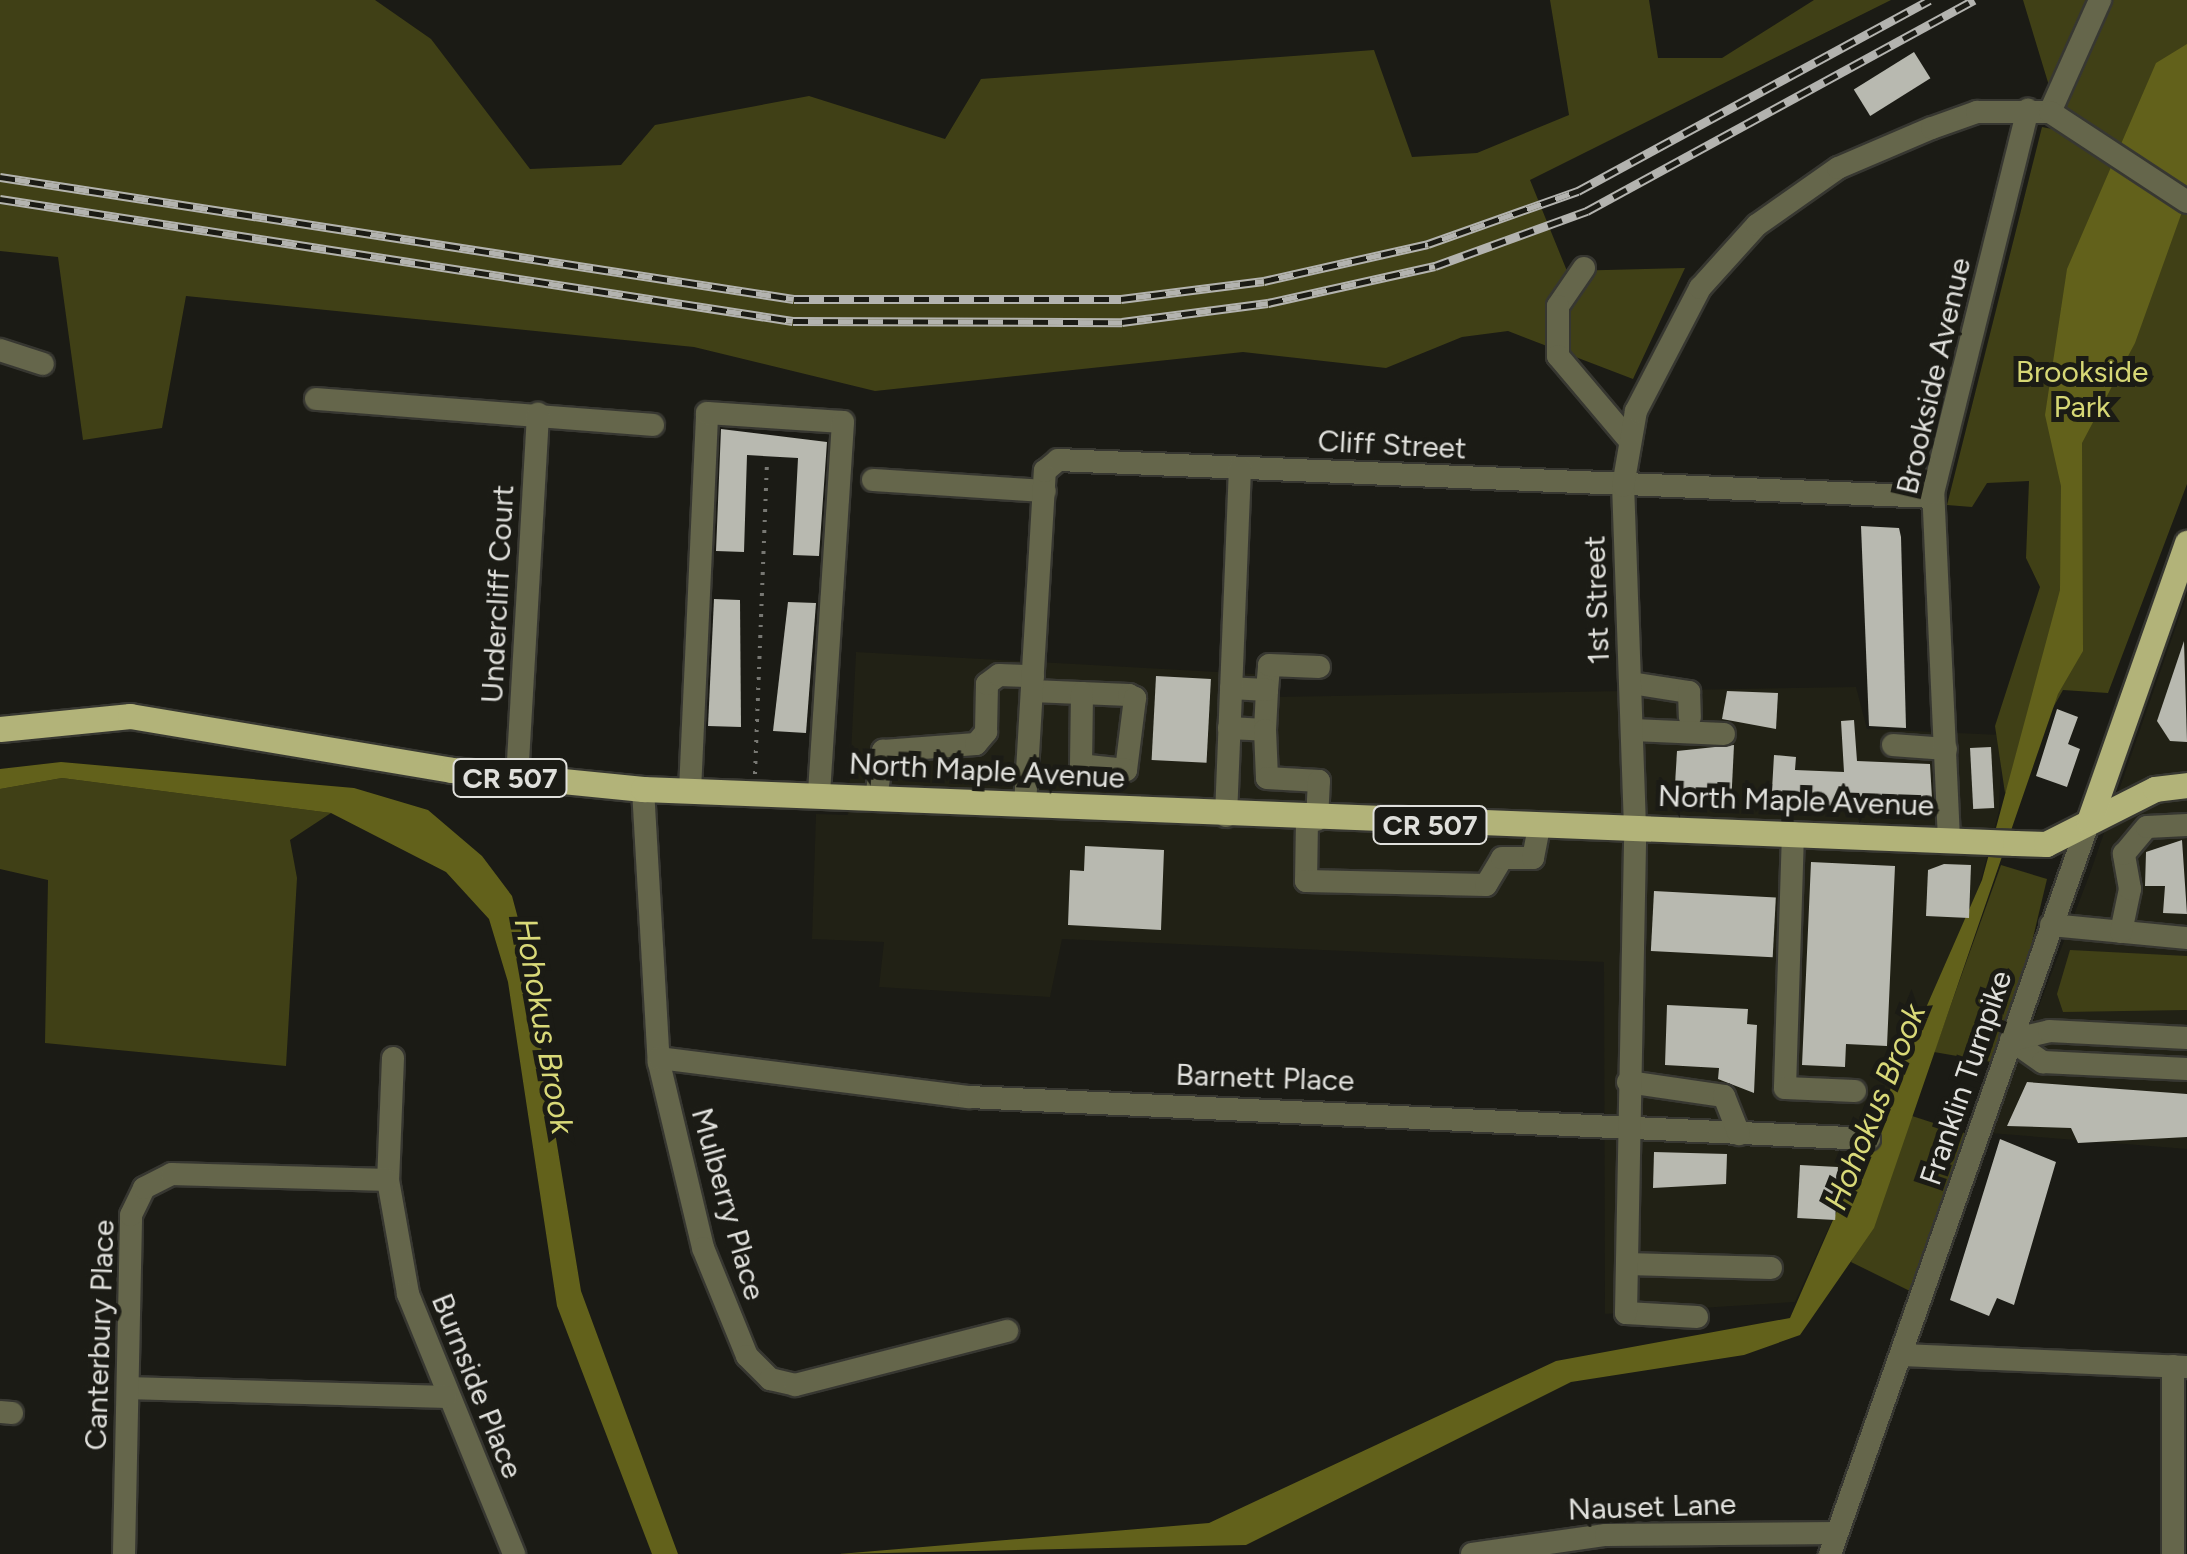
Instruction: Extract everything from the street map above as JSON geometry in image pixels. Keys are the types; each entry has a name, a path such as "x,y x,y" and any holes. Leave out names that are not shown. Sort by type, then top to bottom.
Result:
{"main road":[{"path":"2089,821 2187,542"},
{"name":"North Maple Avenue","path":"0,728 130,716 517,778 643,789 1312,820 1634,827 2046,844 2089,821"},
{"path":"2089,821 2155,790 2187,785"}],"street":[{"name":"Brookside Avenue","path":"1949,840 1933,497 2039,111 2100,0"},
{"path":"2039,111 2086,130 2187,202"},
{"name":"1st Street","path":"1696,1318 1626,1313 1634,827 1622,486 1628,440 1700,288 1756,225 1838,168 1932,128 1977,112 2039,111"},
{"path":"1584,268 1558,306 1558,356 1628,440"},
{"path":"0,350 43,364"},
{"path":"316,399 653,425"},
{"path":"690,791 707,413 843,422 819,796"},
{"name":"Undercliff Court","path":"517,778 538,414"},
{"name":"Cliff Street","path":"1045,491 1046,471 1058,460 1933,497"},
{"path":"1226,816 1240,468"},
{"path":"873,480 1045,491 1025,805"},
{"path":"1320,667 1268,665 1267,778 1319,780 1306,882 1486,885 1502,858 1533,858 1540,827"},
{"path":"876,798 883,751 976,744 986,732 987,684 1033,683 1082,694"},
{"path":"1631,683 1689,692 1690,717"},
{"path":"1231,688 1267,690"},
{"path":"1229,728 1265,730"},
{"path":"1632,730 1724,734"},
{"path":"1893,745 1946,749"},
{"name":"Mulberry Place","path":"643,789 659,1058 703,1248 759,1372 807,1384 1007,1331"},
{"name":"Franklin Turnpike","path":"1833,1544 2089,821"},
{"path":"2122,932 2130,890 2124,854 2146,827 2187,825"},
{"path":"1793,833 1784,1088 1855,1092"},
{"path":"2051,925 2187,938"},
{"path":"2011,1040 2050,1031 2187,1038"},
{"path":"2011,1040 2043,1062 2187,1069"},
{"name":"Burnside Place","path":"393,1058 388,1180 408,1294 446,1397 514,1554"},
{"name":"Barnett Place","path":"659,1058 968,1097 1570,1120 1627,1130 1869,1138"},
{"path":"1628,1082 1724,1096 1739,1134"},
{"name":"Canterbury Place","path":"124,1554 131,1215 144,1188 172,1174 388,1180"},
{"path":"1627,1264 1771,1268"},
{"path":"1902,1356 2180,1366 2173,1554"},
{"path":"128,1388 446,1397"},
{"name":"Nauset Lane","path":"1472,1554 1606,1535 1833,1544"}],"path":[{"path":"754,792 767,464"}],"shaded area":[{"path":"2187,44 2187,198 2135,343 2082,443 2083,651 2058,694 1874,1228 1800,1335 1744,1355 1571,1382 1246,1545 839,1554 1209,1523 1556,1361 1790,1318 1982,880 2060,590 2061,486 2045,415 2067,269 2156,63"},
{"path":"2187,595 2187,1149 1990,1133 2089,876"},
{"path":"856,652 1271,675 1273,697 1856,687 1867,729 2002,735 1999,811 1973,910 1795,1302 1605,1314 1604,962 1062,939 1050,997 879,987 884,942 812,939 816,814 848,815"},
{"path":"61,762 354,788 428,810 482,856 512,896 523,937 581,1291 678,1554 652,1554 557,1306 508,982 489,919 446,872 331,813 62,778 0,789 0,769"}],"green space":[{"path":"0,0 375,0 431,39 530,169 621,165 655,125 809,96 945,139 981,79 1374,50 1412,157 1477,153 1569,115 1550,0 1649,0 1658,58 1722,58 1814,0 1891,0 1530,180 1567,271 1685,268 1633,379 1508,331 1462,337 1386,368 1243,352 875,391 694,347 186,296 162,428 83,440 58,257 0,251"},
{"name":"Brookside Park","path":"2023,0 2187,0 2187,484 2108,693 2063,690 2005,793 1995,726 2040,587 2026,558 2029,481 1987,483 1972,507 1947,505 2042,127 2052,129 2057,112"},
{"path":"62,778 331,813 290,840 297,878 286,1066 45,1043 48,880 0,869 0,789"},
{"path":"2001,865 2047,879 2003,1064 1934,1052"},
{"path":"2070,950 2187,956 2187,1010 2063,1012 2057,994"},
{"path":"1912,1116 1977,1137 1922,1297 1851,1262"}],"building":[{"path":"1914,52 1930,78 1870,116 1854,90"},
{"path":"721,429 827,442 819,556 793,555 798,458 747,455 744,552 716,551"},
{"path":"1861,526 1899,528 1906,728 1869,726"},
{"path":"714,599 740,600 741,727 708,726"},
{"path":"788,602 816,603 806,733 773,731"},
{"path":"2184,641 2187,742 2170,741 2157,721"},
{"path":"1156,676 1211,679 1207,763 1152,760"},
{"path":"1727,691 1778,693 1776,729 1722,719"},
{"path":"2057,709 2078,717 2068,744 2080,749 2067,787 2036,776"},
{"path":"1854,720 1857,761 1930,764 1933,815 1771,807 1774,755 1796,757 1795,770 1844,772 1841,721"},
{"path":"1734,745 1731,806 1674,802 1677,751"},
{"path":"1991,747 1994,808 1973,809 1970,748"},
{"path":"2182,840 2187,914 2163,913 2165,886 2145,886 2146,852"},
{"path":"1085,846 1164,850 1161,930 1068,925 1070,870 1084,871"},
{"path":"1811,862 1895,866 1887,1046 1846,1044 1845,1067 1802,1065"},
{"path":"1944,864 1971,865 1969,918 1926,916 1928,870"},
{"path":"1654,891 1776,897 1773,957 1651,951"},
{"path":"1667,1005 1748,1009 1747,1024 1757,1025 1754,1093 1718,1079 1719,1068 1665,1065"},
{"path":"2027,1082 2187,1094 2187,1137 2078,1143 2071,1128 2007,1126"},
{"path":"2000,1139 2056,1162 2014,1305 1997,1298 1989,1316 1950,1300"},
{"path":"1654,1152 1727,1154 1726,1184 1653,1188"},
{"path":"1800,1165 1838,1167 1835,1220 1797,1218"}],"railway":[{"path":"0,177 794,299 1121,299 1264,281 1428,244 1578,191 1930,0"},
{"path":"0,199 793,321 1122,322 1268,303 1435,266 1587,211 1974,0"}],"water label":[{"name":"Hohokus Brook","path":"544,1026"},
{"name":"Hohokus Brook","path":"1875,1107"}]}
